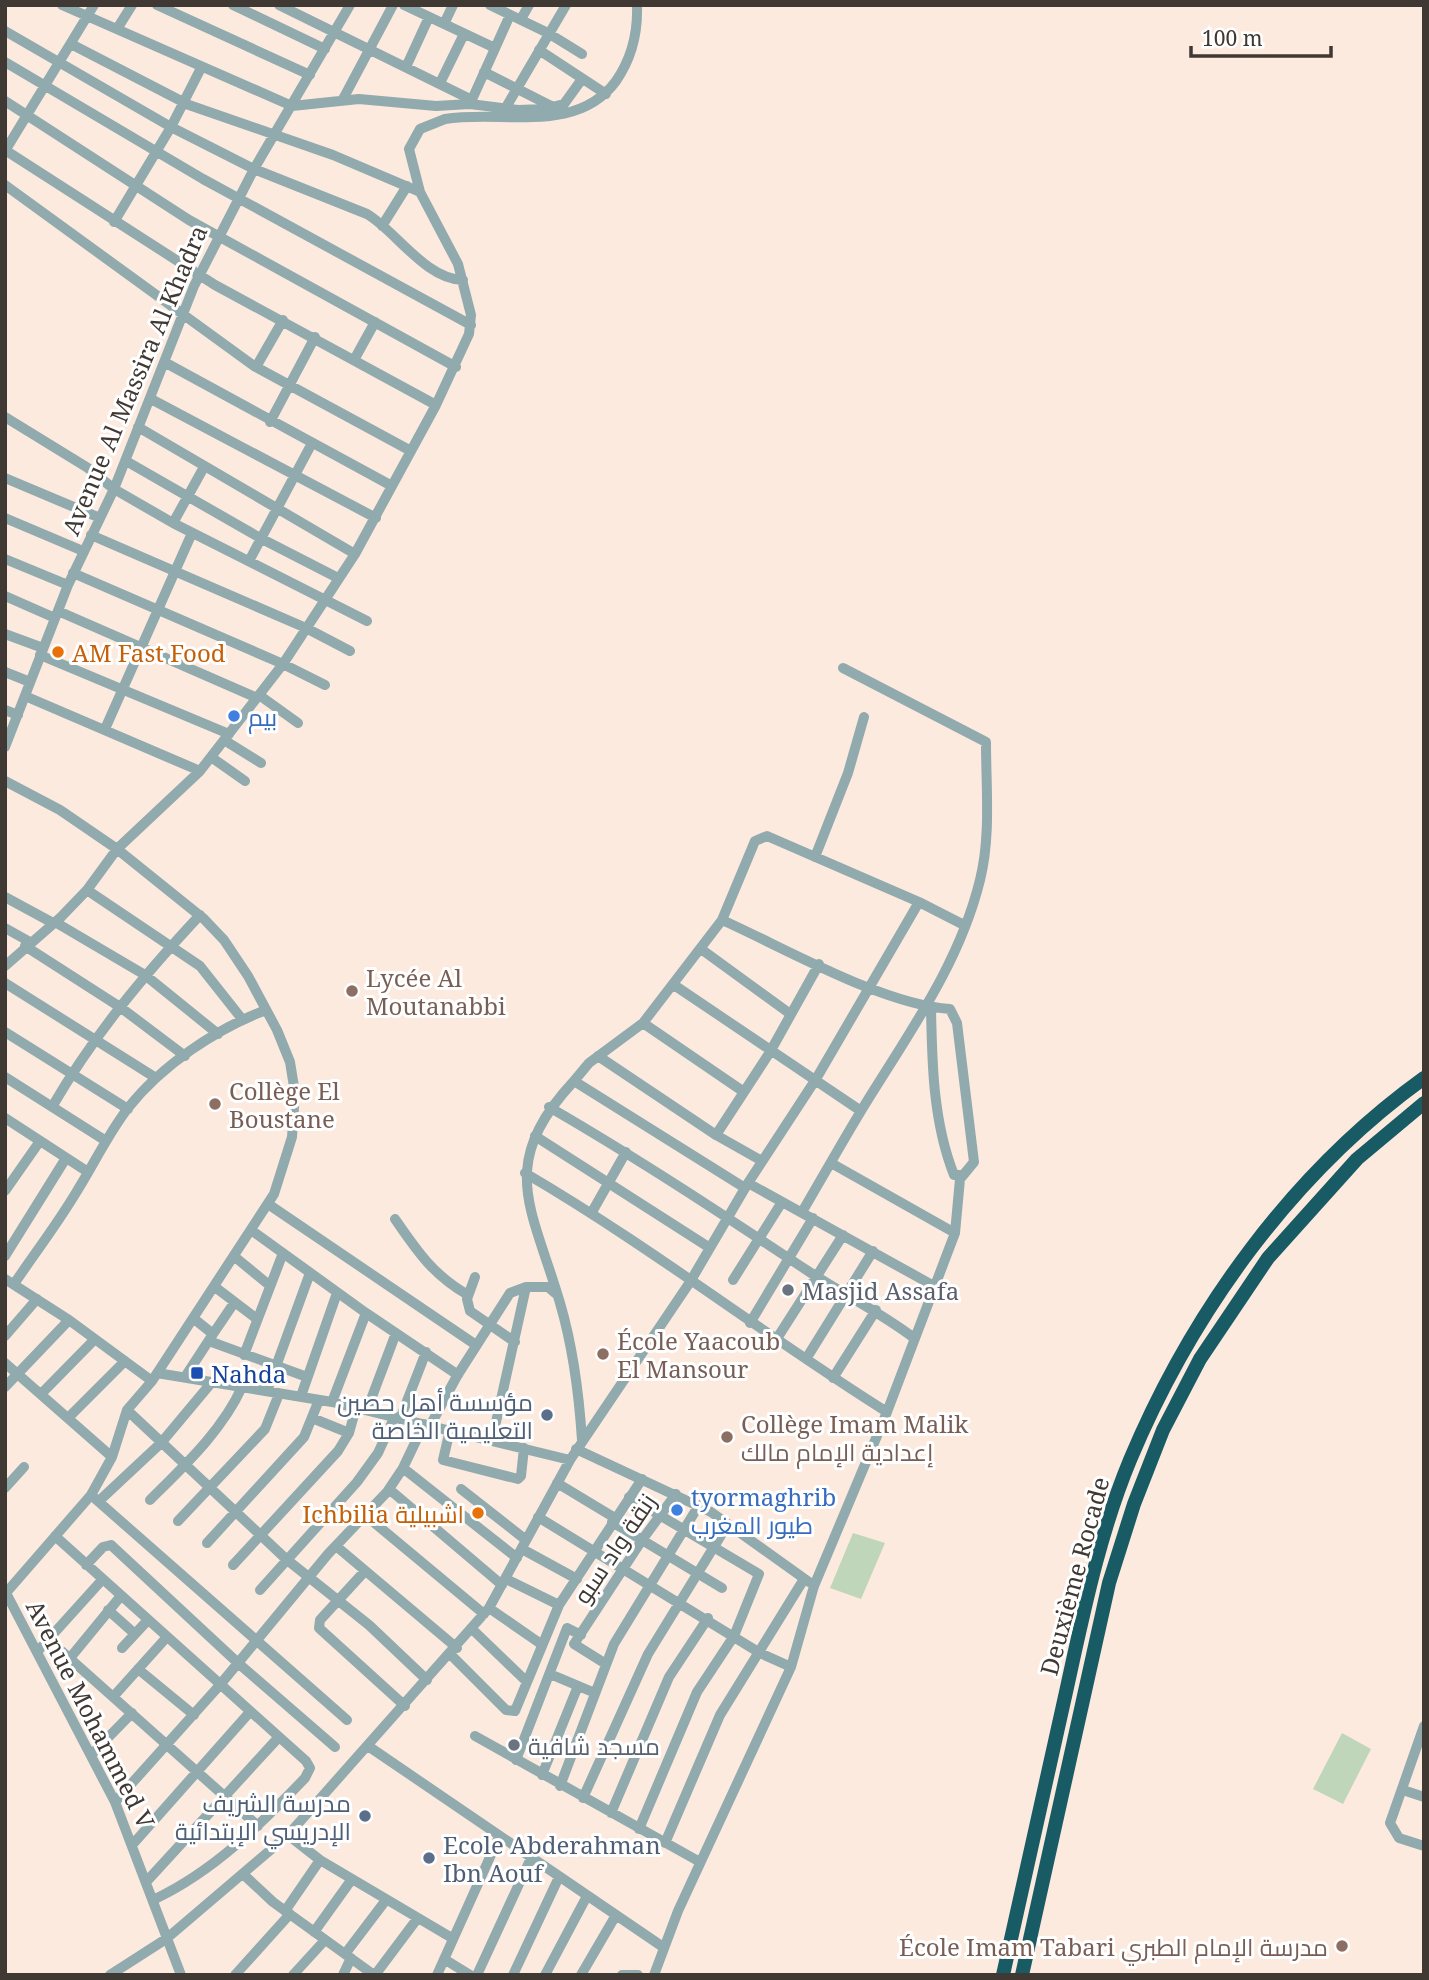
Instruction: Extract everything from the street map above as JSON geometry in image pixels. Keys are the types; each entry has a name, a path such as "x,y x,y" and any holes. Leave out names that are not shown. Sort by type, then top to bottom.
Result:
{"highway":[{"name":"Deuxième Rocade","path":"1003,1975 1082,1620 1102,1540 1130,1461 1173,1370 1252,1248 1311,1178 1353,1137 1424,1078"},
{"name":"Deuxième Rocade","path":"1022,1975 1109,1583 1134,1504 1163,1430 1200,1359 1268,1258 1357,1159 1424,1103"}],"street":[{"path":"62,5 292,106 343,99 443,107 471,102"},
{"path":"94,5 5,151 201,276 436,405"},
{"path":"117,29 132,5"},
{"path":"157,5 310,75"},
{"path":"233,5 325,48"},
{"path":"279,5 440,83 471,102 505,109 554,108 568,100 582,79"},
{"path":"343,99 393,5"},
{"path":"404,5 495,48"},
{"path":"444,24 453,5"},
{"path":"490,5 548,33 582,54"},
{"path":"521,19 529,5"},
{"path":"505,109 566,5"},
{"path":"5,966 87,890 117,849 200,771 283,664 376,518 456,366 471,325 463,280 458,264 420,192 411,168 409,149 414,135 427,124 468,116 561,114 589,106 606,94 623,71 633,49 637,5"},
{"name":"Avenue Al Massira Al Khadra","path":"5,747 73,573 114,489 166,363 183,312 218,236 254,169 335,32 347,6"},
{"path":"471,102 510,15"},
{"path":"406,67 429,17"},
{"path":"5,31 171,127 254,169 367,214 402,247 451,278 463,280"},
{"path":"440,83 464,34"},
{"path":"71,44 184,103 275,135 420,192"},
{"path":"539,50 606,94"},
{"path":"5,62 47,84 157,153 238,199 471,325"},
{"path":"114,222 157,153 201,68"},
{"path":"484,72 554,108"},
{"path":"5,101 218,236 456,366"},
{"path":"5,185 256,367 411,451"},
{"path":"382,226 407,186"},
{"path":"256,367 283,320"},
{"path":"354,360 375,322"},
{"path":"270,422 315,337"},
{"path":"166,363 311,445 392,486"},
{"path":"151,399 376,518"},
{"path":"5,417 88,468 114,489 173,523 367,621"},
{"path":"138,427 355,554"},
{"path":"249,561 311,445"},
{"path":"126,460 262,539 338,578"},
{"path":"173,523 204,467"},
{"path":"5,479 100,518"},
{"path":"5,518 83,551"},
{"path":"105,729 192,533"},
{"path":"91,535 306,628 350,651"},
{"path":"5,559 68,585"},
{"path":"73,573 283,664 325,685"},
{"path":"5,596 142,647 258,697 298,723"},
{"path":"5,634 227,737 261,763"},
{"path":"802,1212 861,1111 929,1008 980,881 985,854 986,743 843,668"},
{"path":"5,672 30,682"},
{"path":"25,696 200,771"},
{"path":"5,710 18,715"},
{"path":"816,857 848,773 864,717"},
{"path":"211,757 245,780"},
{"path":"6,784 60,810 117,849 200,915 224,940 266,1010 290,1062 295,1093 288,1156 268,1204 154,1377 127,1410 95,1498"},
{"path":"579,1445 576,1373 560,1302 529,1209 525,1173 535,1136 549,1107 598,1056 643,1023 674,985 722,920 755,841 767,836 919,902 964,925"},
{"path":"87,890 172,945 211,977 242,1019"},
{"path":"5,897 145,975 218,1034"},
{"path":"110,1975 130,1970 288,1835 454,1651 486,1611 579,1445 691,1282 746,1185 816,1079 919,902"},
{"path":"52,1107 94,1039 145,975 200,915"},
{"path":"654,1975 663,1947 700,1862 791,1667 814,1586 887,1412 955,1233 960,1179 974,1162 967,1125 957,1023 950,1009 929,1008 870,987 722,920"},
{"path":"5,928 120,1007 185,1056"},
{"path":"701,949 789,1013"},
{"path":"716,1135 770,1052 789,1013 819,964"},
{"path":"5,983 156,1078"},
{"path":"674,985 861,1111"},
{"path":"929,1008 937,1110 954,1175 963,1175"},
{"path":"266,1010 242,1019 156,1078 128,1108 88,1172 10,1282 125,1361 154,1377 185,1377 332,1402 570,1460"},
{"path":"643,1023 744,1093"},
{"path":"5,1032 70,1075 128,1108"},
{"path":"598,1056 716,1135 762,1161"},
{"path":"5,1077 106,1141"},
{"path":"574,1081 746,1185 802,1212 934,1286"},
{"path":"549,1107 626,1152 816,1276 876,1310 914,1338"},
{"path":"6,1118 88,1172"},
{"path":"535,1136 710,1248"},
{"path":"5,1191 40,1140"},
{"path":"592,1212 626,1152"},
{"path":"5,1256 66,1158"},
{"path":"831,1163 955,1233"},
{"path":"525,1173 592,1212 750,1323 887,1412"},
{"path":"733,1280 782,1202"},
{"path":"268,1204 476,1345"},
{"path":"750,1323 813,1218"},
{"path":"395,1219 419,1254 444,1281 468,1294"},
{"path":"251,1230 366,1313 458,1374"},
{"path":"776,1340 843,1235"},
{"path":"806,1359 873,1251"},
{"path":"243,1354 283,1254"},
{"path":"235,1257 269,1285"},
{"path":"267,1391 310,1273"},
{"path":"475,1277 468,1294 470,1311 515,1342"},
{"path":"115,1802 194,1715 336,1546 389,1489 510,1293 526,1287 548,1286 560,1302"},
{"path":"215,1287 257,1319"},
{"path":"492,1440 526,1287"},
{"path":"301,1396 338,1293"},
{"path":"5,1336 37,1299"},
{"path":"185,1377 234,1303"},
{"path":"833,1378 876,1310"},
{"path":"332,1402 366,1313"},
{"path":"193,1318 211,1337 243,1354 307,1377"},
{"path":"5,1387 69,1320"},
{"path":"233,1565 338,1451 361,1409 396,1333"},
{"path":"40,1394 95,1339"},
{"path":"260,1590 378,1453 397,1418 426,1352"},
{"path":"68,1418 125,1361"},
{"path":"5,1363 112,1457"},
{"path":"6,1592 55,1536 95,1498 161,1443 212,1382"},
{"path":"150,1500 184,1466 232,1408 242,1387"},
{"path":"178,1521 265,1429 279,1394"},
{"path":"207,1543 304,1437 319,1400"},
{"path":"127,1410 286,1559 338,1600 427,1681"},
{"path":"312,1418 349,1433"},
{"path":"450,1430 443,1460 518,1479 522,1476 524,1448"},
{"path":"579,1445 642,1479 699,1505 814,1586"},
{"path":"5,1489 24,1467"},
{"path":"403,1468 522,1549 577,1579"},
{"path":"336,1546 454,1651 509,1712 514,1710 559,1605 642,1479"},
{"path":"557,1483 642,1540 722,1588"},
{"path":"389,1489 504,1582 559,1605"},
{"path":"461,1489 522,1549"},
{"name":"زنقة واد سبو","path":"581,1635 642,1540 676,1494"},
{"path":"629,1497 759,1574 734,1636 697,1692 639,1829"},
{"path":"95,1498 347,1720"},
{"path":"560,1786 614,1644 699,1505"},
{"path":"365,1516 486,1611 541,1644"},
{"path":"538,1517 708,1618 760,1653 791,1667"},
{"path":"583,1798 601,1763 634,1682 728,1524"},
{"path":"55,1536 249,1713 306,1761 310,1771 258,1826 214,1862 155,1899"},
{"path":"86,1565 103,1547 111,1545 238,1664 335,1747"},
{"path":"365,1571 320,1620 319,1628 405,1706"},
{"path":"664,1843 720,1715 804,1579"},
{"path":"37,1652 102,1580"},
{"name":"Avenue Mohammed V","path":"6,1592 93,1754 115,1802 155,1899 166,1939 181,1975"},
{"path":"69,1658 120,1597"},
{"path":"108,1610 135,1634"},
{"path":"611,1813 669,1677 708,1618"},
{"path":"122,1648 148,1620"},
{"path":"516,1760 567,1628 581,1635 574,1644 606,1664"},
{"path":"472,1629 526,1681"},
{"path":"113,1697 166,1637"},
{"path":"49,1640 258,1826"},
{"path":"138,1669 194,1715"},
{"path":"550,1674 595,1693"},
{"path":"542,1775 578,1686"},
{"path":"93,1754 132,1713"},
{"path":"133,1844 249,1713"},
{"path":"1424,1726 1390,1823 1399,1838 1424,1846"},
{"path":"475,1735 560,1786 700,1862"},
{"path":"147,1881 278,1738"},
{"path":"368,1746 663,1947"},
{"path":"1403,1790 1424,1797"},
{"path":"288,1835 320,1860 452,1938"},
{"path":"437,1975 499,1837"},
{"path":"477,1975 531,1858"},
{"path":"235,1975 288,1913 320,1860"},
{"path":"243,1874 288,1913 374,1975 417,1919"},
{"path":"513,1975 559,1877"},
{"path":"314,1932 352,1879"},
{"path":"545,1975 587,1896"},
{"path":"343,1975 348,1956 386,1900"},
{"path":"581,1975 616,1915"},
{"path":"293,1975 325,1940"},
{"path":"444,1959 470,1975"},
{"path":"622,1975 638,1975"}],"green space":[{"path":"853,1533 885,1543 861,1599 830,1588"},
{"path":"1342,1733 1371,1749 1343,1804 1313,1789"}],"place":[{"name":"AM Fast Food","path":"58,652"},
{"name":"بيم","path":"234,716"},
{"name":"Lycée Al Moutanabbi","path":"352,991"},
{"name":"Collège El Boustane","path":"215,1104"},
{"name":"Masjid Assafa","path":"788,1290"},
{"name":"École Yaacoub El Mansour","path":"603,1354"},
{"name":"Nahda","path":"197,1373"},
{"name":"مؤسسة أهل حصين التعليمية الخاصة","path":"547,1415"},
{"name":"Collège Imam Malik إعدادية الإمام مالك","path":"727,1437"},
{"name":"tyormaghrib طيور المغرب","path":"677,1510"},
{"name":"Ichbilia اشبيلية","path":"478,1513"},
{"name":"مسجد شافية","path":"514,1745"},
{"name":"مدرسة الشريف الإدريسي الإبتدائية","path":"365,1816"},
{"name":"Ecole Abderahman Ibn Aouf","path":"429,1858"},
{"name":"École Imam Tabari مدرسة الإمام الطبري","path":"1342,1946"}]}
